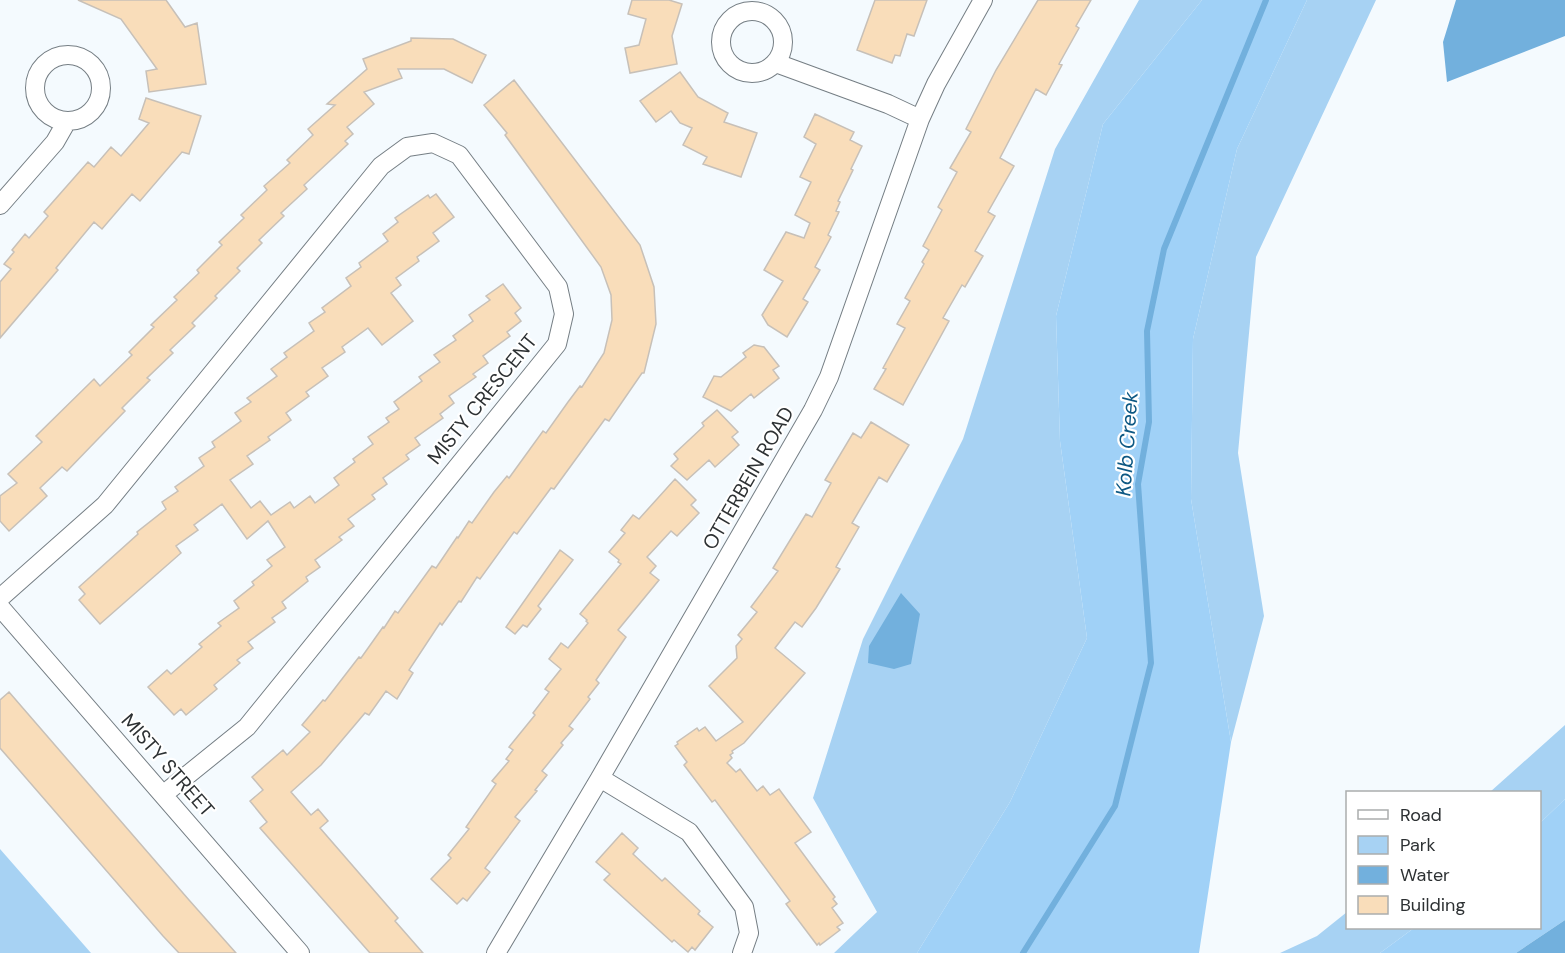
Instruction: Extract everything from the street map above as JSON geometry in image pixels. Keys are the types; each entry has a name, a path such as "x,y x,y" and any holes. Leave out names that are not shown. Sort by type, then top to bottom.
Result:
{"street":[{"name":"OTTERBEIN ROAD","path":"496,953 600,778 830,377 920,119 936,84 983,0"},
{"path":"776,63 888,104 920,119"},
{"path":"0,205 56,141 67,121"},
{"name":"MISTY CRESCENT","path":"0,598 105,505 381,166 407,147 433,143 459,155 558,287 564,314 556,344 247,727 164,794"},
{"name":"MISTY STREET","path":"0,607 300,953"},
{"path":"600,778 689,832 744,907 749,933 742,953"}],"green space":[{"path":"1139,0 1202,0 1103,124 1056,316 1060,441 1087,638 1010,802 917,953 834,953 877,912 813,798 863,639 963,439 1055,149"},
{"path":"1307,0 1376,0 1256,257 1238,453 1264,616 1231,742 1191,499 1193,339 1237,149"},
{"path":"1565,725 1565,799 1541,822 1541,791 1491,791"},
{"path":"0,849 91,953 0,953"},
{"path":"1346,913 1346,929 1413,929 1380,953 1280,953 1317,936"}],"shaded area":[{"path":"1202,0 1307,0 1237,149 1193,339 1191,499 1231,742 1199,953 917,953 1010,802 1087,638 1060,441 1056,316 1103,124"},
{"path":"1565,799 1565,920 1516,953 1380,953 1413,929 1541,929 1541,822"}],"water":[{"path":"1456,0 1565,0 1565,36 1447,82 1443,42"},
{"path":"901,593 920,614 911,664 894,669 868,663 869,646"},
{"path":"1565,920 1565,953 1516,953"}],"building":[{"path":"78,0 166,0 185,27 197,23 206,84 149,92 146,71 157,69 121,19"},
{"path":"632,0 669,0 682,4 672,36 677,64 630,73 625,48 639,45 646,19 628,14"},
{"path":"875,0 927,0 914,36 907,34 900,56 895,55 892,63 857,50"},
{"path":"1038,0 1091,0 1076,26 1079,28 1059,64 1062,65 1046,95 1036,89 1000,158 1014,166 988,212 995,216 975,251 983,256 965,287 962,285 943,318 949,321 903,405 874,389 905,328 897,324 910,301 905,298 929,250 923,246 942,210 938,207 957,172 950,168 971,132 966,129 996,70"},
{"path":"411,38 453,39 486,55 472,83 444,69 398,69 402,78 364,92 374,104 347,127 353,134 345,141 348,144 304,185 307,189 281,213 284,216 259,240 262,243 237,268 240,271 192,323 195,326 170,350 173,353 147,378 150,380 122,408 125,411 67,471 62,467 40,488 47,496 9,531 0,521 0,496 17,483 8,474 42,442 36,436 94,379 100,386 132,355 129,352 154,327 151,325 177,300 174,297 199,273 197,270 222,245 219,242 244,218 241,215 267,190 264,186 290,163 287,160 313,135 308,129 335,105 327,104 367,69 363,59 411,41"},
{"path":"680,72 698,97 728,113 724,122 757,133 741,177 703,164 707,157 683,145 692,128 680,123 671,111 656,122 640,101"},
{"path":"514,80 640,245 654,287 656,324 644,373 609,421 605,419 554,489 551,488 517,534 514,532 480,579 477,577 461,602 459,601 442,625 440,623 409,670 413,673 397,699 386,691 369,715 365,713 321,765 291,792 311,815 318,809 328,821 320,828 398,918 395,921 423,953 370,953 260,828 267,822 250,801 263,790 252,777 283,750 287,755 310,732 302,725 323,700 325,701 359,657 361,658 395,611 398,613 432,566 436,568 469,521 472,523 507,476 509,478 543,431 546,433 580,386 582,387 604,353 612,320 611,295 601,267 505,135 507,133 484,105"},
{"path":"146,98 201,116 189,154 182,152 140,201 132,194 102,229 94,222 56,268 58,270 0,338 0,282 11,269 4,264 14,252 12,250 25,234 29,238 48,216 44,212 88,162 94,167 111,147 121,156 149,123 139,119"},
{"path":"815,114 854,132 850,140 862,146 838,201 840,202 836,211 839,212 828,235 831,237 815,267 820,270 803,299 808,302 787,337 768,325 762,315 783,281 764,270 786,232 804,238 810,223 795,215 811,182 800,177 816,144 804,137"},
{"path":"436,194 454,217 433,233 439,241 417,257 419,261 396,278 401,285 391,293 413,321 382,345 368,328 342,347 345,352 322,368 328,376 306,392 309,396 286,413 291,420 268,437 270,440 247,456 253,464 230,480 251,508 260,501 271,515 290,502 294,508 310,496 315,503 339,485 334,478 355,462 353,459 373,444 368,437 389,422 386,418 399,409 394,402 422,381 419,377 440,362 434,355 456,340 453,336 473,321 469,315 490,300 486,296 503,284 521,308 515,313 521,321 507,332 510,336 483,356 488,363 473,374 476,377 449,396 454,403 440,414 443,418 415,438 420,445 406,455 409,459 383,478 387,484 372,495 375,499 348,519 354,526 339,537 342,540 315,560 320,567 306,577 308,581 282,602 286,608 272,618 275,622 248,642 253,648 237,660 240,663 214,685 217,689 186,715 181,709 174,715 148,687 167,670 171,674 202,647 199,644 221,626 218,623 239,608 234,601 272,566 267,560 285,547 268,521 247,539 222,504 194,525 198,530 176,546 181,553 100,624 79,600 85,594 79,587 138,534 137,532 166,509 162,502 178,491 175,487 204,466 199,458 215,447 212,442 241,421 235,413 251,402 247,398 277,376 271,369 287,357 284,353 314,331 309,323 325,312 322,308 351,286 346,278 361,267 359,263 388,241 383,234 398,222 395,218 428,195 430,198"},
{"path":"754,345 764,347 779,366 773,370 779,378 754,398 751,394 731,411 703,397 714,376 721,377 746,357 743,353"},
{"path":"717,410 738,432 732,437 739,445 715,467 709,460 687,480 671,466 678,459 674,454 704,426 702,423"},
{"path":"871,422 909,445 887,482 879,477 852,523 859,527 836,567 840,569 816,608 802,627 795,622 775,648 805,673 744,743 732,751 730,755 732,758 727,763 736,772 740,769 757,791 763,786 770,795 779,789 811,832 795,843 835,897 833,899 837,904 832,908 843,923 837,927 840,930 817,945 786,904 790,901 715,800 712,802 684,765 687,762 675,746 677,742 697,728 699,731 705,727 716,741 743,722 709,686 737,658 736,646 742,639 738,635 757,612 751,607 778,571 773,568 806,514 812,517 831,483 825,480 853,433 861,438"},
{"path":"675,479 696,500 691,505 699,513 677,536 671,531 647,557 656,566 650,573 659,580 618,630 626,637 596,680 599,683 588,697 590,699 569,726 573,729 561,743 563,745 542,771 547,775 515,817 520,821 485,868 490,872 467,901 463,898 457,904 431,879 451,858 448,855 469,829 466,827 496,784 492,781 509,761 506,759 513,750 509,747 535,715 533,713 549,692 545,689 561,669 549,659 561,643 568,648 588,623 580,614 621,564 609,552 625,533 621,530 633,515 639,519"},
{"path":"560,550 573,560 538,606 541,609 527,627 523,625 515,634 506,627"},
{"path":"9,692 236,953 179,953 163,936 0,748 0,700"},
{"path":"622,833 638,848 633,854 662,881 665,878 700,911 698,914 713,927 695,950 692,947 688,952 674,940 672,942 604,880 610,874 596,862"}],"waterway":[{"name":"Kolb Creek","path":"1023,953 1115,806 1151,663 1138,484 1149,422 1147,331 1164,249 1266,0"}]}
